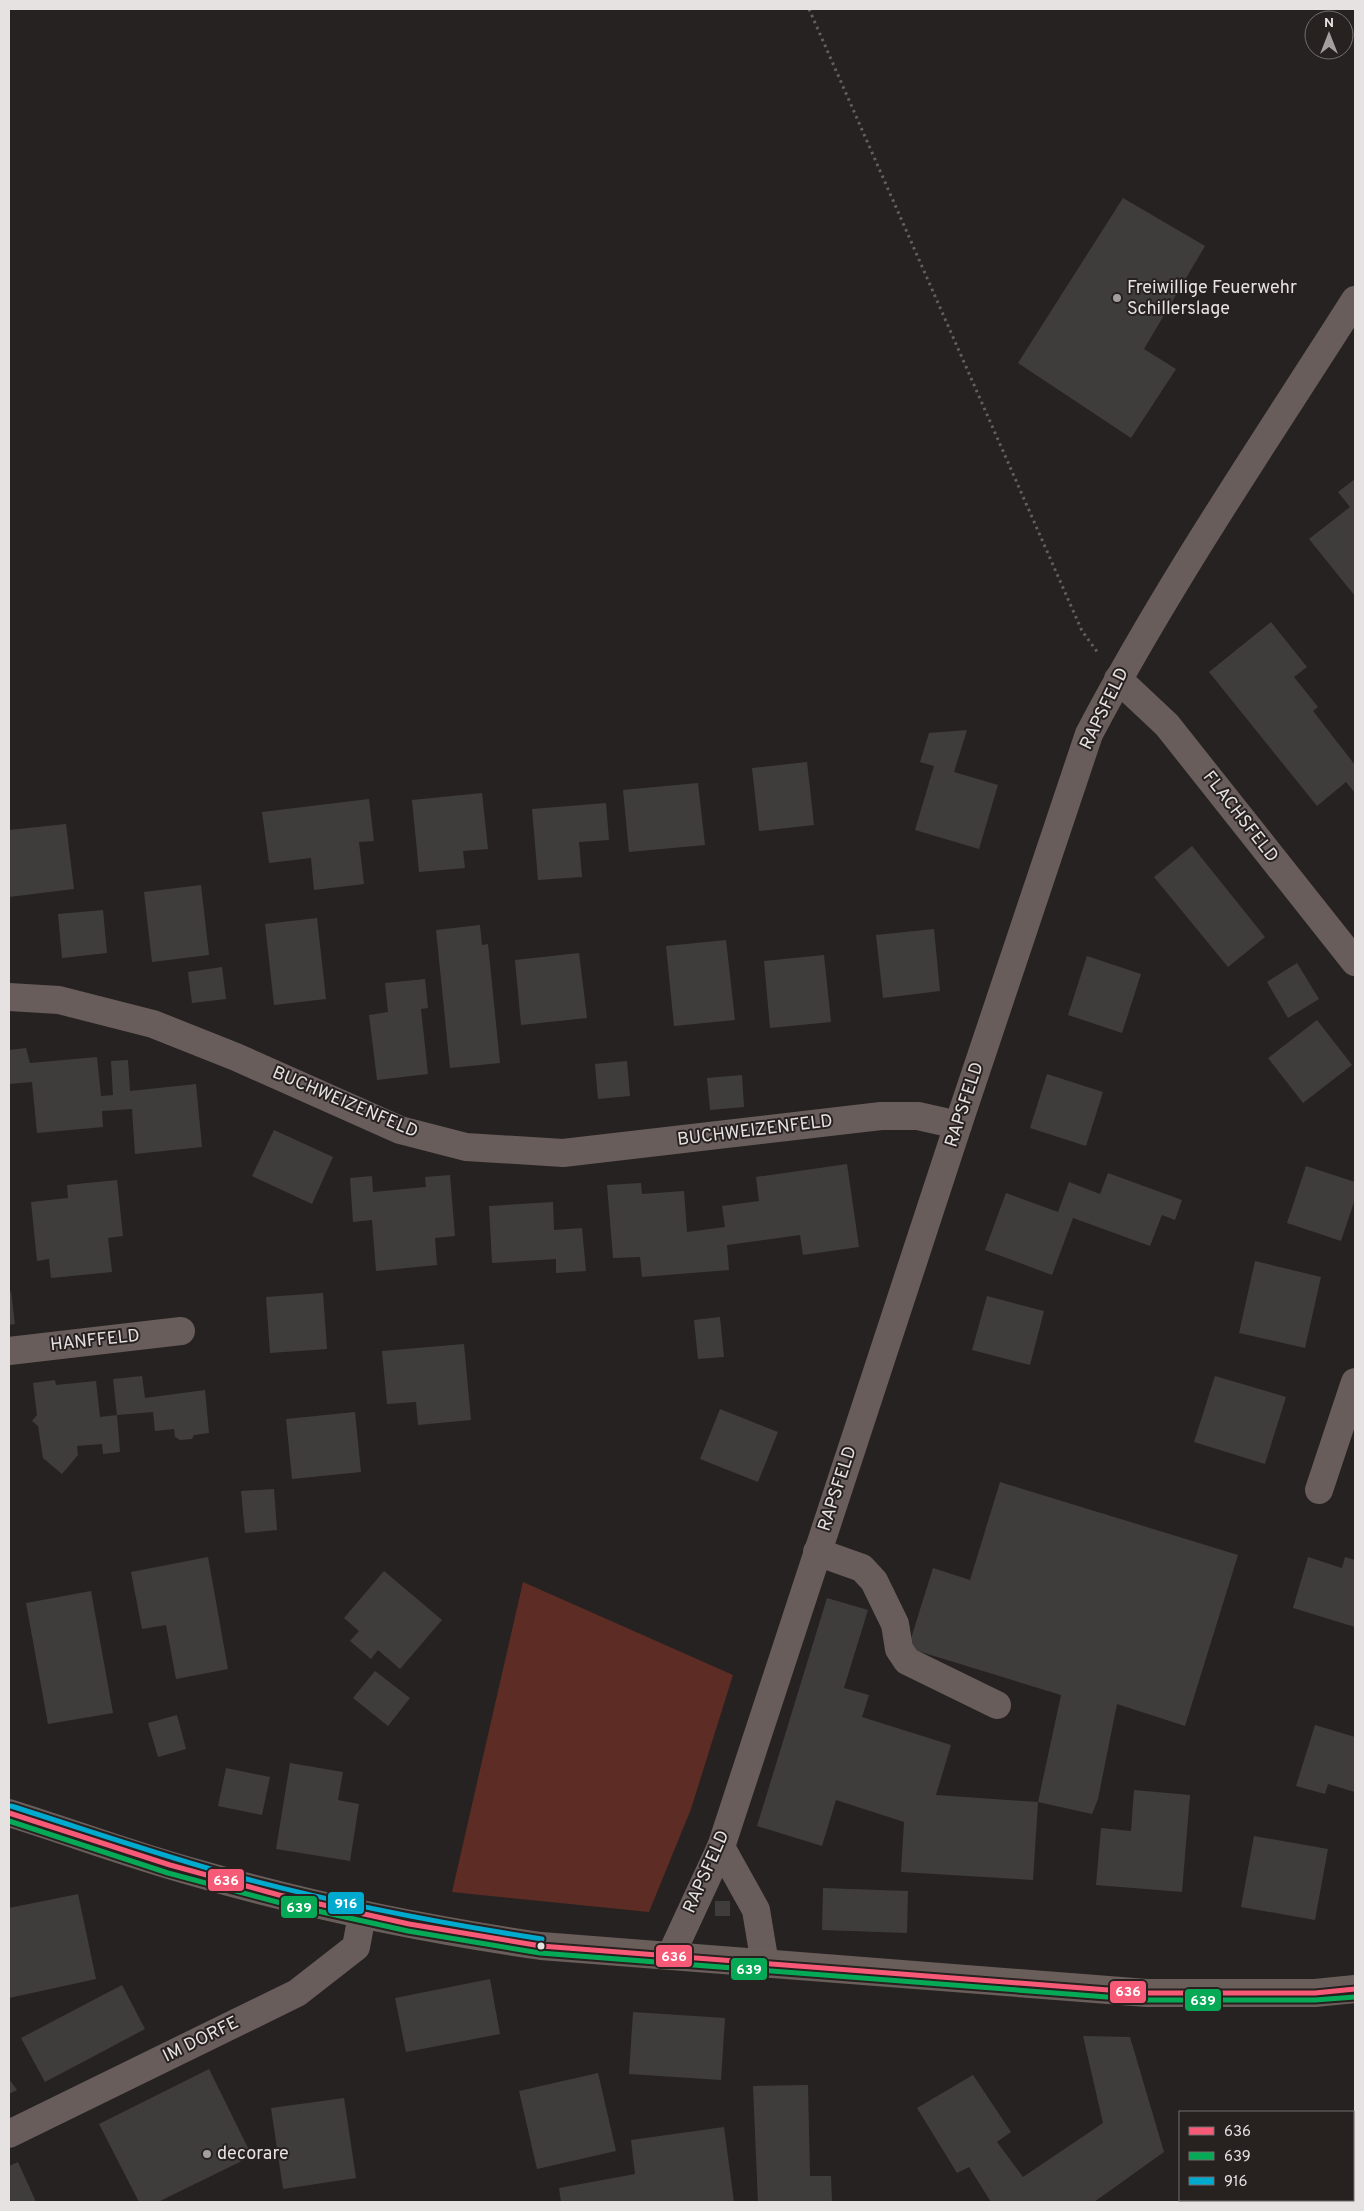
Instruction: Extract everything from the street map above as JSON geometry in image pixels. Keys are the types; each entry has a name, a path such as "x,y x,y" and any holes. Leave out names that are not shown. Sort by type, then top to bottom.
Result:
{"main road":[{"path":"9,1813 191,1872 362,1916 452,1933 541,1946 1147,1993 1315,1993 1355,1989"}],"street":[{"name":"RAPSFELD","path":"670,1955 721,1847 958,1125 1089,734 1118,679 1220,512 1355,300"},
{"name":"FLACHSFELD","path":"1118,679 1167,725 1355,962"},
{"name":"BUCHWEIZENFELD","path":"9,997 60,1000 153,1024 236,1056 400,1130 466,1147 563,1153 881,1116 918,1116 958,1125"},
{"name":"HANFFELD","path":"9,1352 181,1331"},
{"path":"1319,1490 1355,1382"},
{"path":"817,1552 862,1568 874,1581 895,1624 899,1649 907,1661 997,1706"},
{"path":"721,1847 756,1910 765,1964"},
{"name":"IM DORFE","path":"9,2134 297,1993 356,1947 362,1916"}],"path":[{"path":"809,9 1082,630 1118,679"}],"shaded area":[{"path":"523,1582 733,1675 691,1809 649,1912 452,1892"}],"building":[{"name":"Freiwillige Feuerwehr Schillerslage","path":"1123,198 1205,246 1144,349 1176,369 1131,438 1018,363"},
{"path":"1355,479 1355,596 1309,539 1350,507 1338,492"},
{"path":"1271,622 1307,667 1294,677 1318,707 1313,711 1355,765 1355,793 1346,782 1317,806 1209,672"},
{"path":"967,730 954,772 998,785 979,849 915,830 934,766 920,762 929,733"},
{"path":"807,762 814,825 759,831 752,768"},
{"path":"698,783 705,845 629,852 623,790"},
{"path":"482,793 488,849 463,851 465,868 419,872 412,800"},
{"path":"369,799 374,841 359,842 364,884 314,890 311,858 269,863 262,812"},
{"path":"606,803 609,840 579,842 582,877 538,880 532,809"},
{"path":"66,824 74,889 9,897 9,830"},
{"path":"1192,846 1265,937 1228,967 1154,877"},
{"path":"201,885 209,955 152,962 144,892"},
{"path":"103,910 107,953 62,958 58,914"},
{"path":"317,918 326,999 274,1005 265,924"},
{"path":"480,925 482,945 488,944 500,1063 450,1068 436,930"},
{"path":"934,929 940,991 883,998 876,935"},
{"path":"726,940 735,1020 674,1026 666,946"},
{"path":"579,953 587,1018 521,1025 515,960"},
{"path":"824,955 831,1022 770,1028 764,961"},
{"path":"1087,956 1141,974 1122,1033 1068,1015"},
{"path":"1297,963 1319,999 1288,1018 1267,982"},
{"path":"222,967 226,999 192,1003 188,972"},
{"path":"425,979 428,1008 421,1009 428,1074 377,1080 369,1015 388,1012 385,983"},
{"path":"1317,1020 1352,1065 1303,1103 1268,1058"},
{"path":"26,1048 30,1063 97,1057 101,1096 113,1095 111,1061 128,1060 130,1091 196,1084 202,1147 135,1154 132,1109 102,1111 103,1127 37,1133 32,1082 9,1084 9,1050"},
{"path":"627,1061 630,1096 598,1099 595,1064"},
{"path":"1047,1074 1103,1092 1086,1146 1030,1128"},
{"path":"742,1075 744,1107 710,1110 707,1078"},
{"path":"274,1130 333,1157 312,1204 252,1176"},
{"path":"847,1164 859,1247 803,1255 800,1235 727,1245 729,1270 642,1277 640,1257 613,1258 607,1185 641,1183 642,1194 684,1191 687,1232 725,1227 722,1206 759,1201 756,1177"},
{"path":"1306,1166 1355,1182 1355,1199 1341,1241 1287,1223"},
{"path":"1108,1173 1182,1200 1175,1220 1162,1215 1150,1246 1073,1218 1052,1275 985,1250 1006,1193 1058,1212 1069,1182 1100,1194"},
{"path":"450,1175 455,1236 435,1238 437,1265 376,1271 372,1220 353,1222 350,1178 372,1176 373,1192 426,1187 425,1177"},
{"path":"117,1180 123,1236 108,1238 112,1272 51,1278 49,1259 37,1261 31,1202 68,1198 67,1185"},
{"path":"553,1202 554,1230 582,1228 586,1271 556,1273 556,1259 492,1263 489,1206"},
{"path":"1255,1261 1321,1277 1305,1348 1239,1333"},
{"path":"11,1291 15,1324 9,1325 9,1292"},
{"path":"323,1293 327,1349 270,1353 266,1297"},
{"path":"987,1296 1044,1311 1030,1365 972,1350"},
{"path":"720,1317 724,1357 698,1359 694,1320"},
{"path":"464,1344 471,1420 418,1425 416,1402 387,1404 382,1351"},
{"path":"142,1376 145,1398 205,1390 209,1433 194,1435 192,1439 180,1440 175,1437 174,1429 155,1431 153,1412 117,1415 113,1379"},
{"path":"1215,1376 1286,1397 1265,1464 1194,1442"},
{"path":"55,1380 56,1385 96,1381 100,1417 117,1415 120,1452 103,1454 102,1444 77,1446 78,1455 62,1474 43,1458 38,1426 32,1421 37,1415 33,1383"},
{"path":"720,1409 778,1432 758,1482 700,1459"},
{"path":"355,1412 361,1472 292,1479 286,1419"},
{"path":"1000,1482 1238,1555 1185,1726 1117,1704 1098,1799 1092,1814 1038,1802 1061,1695 908,1648 933,1568 970,1580"},
{"path":"274,1489 277,1530 245,1533 241,1491"},
{"path":"208,1557 228,1669 176,1679 166,1625 142,1629 131,1572"},
{"path":"1308,1557 1342,1568 1345,1557 1355,1560 1355,1627 1293,1608"},
{"path":"384,1571 442,1620 400,1669 378,1650 371,1659 350,1641 359,1631 344,1618"},
{"path":"91,1591 113,1713 48,1724 26,1603"},
{"path":"827,1598 868,1610 844,1688 869,1695 862,1717 951,1745 936,1795 1038,1802 1033,1880 901,1872 904,1822 836,1800 822,1846 757,1826"},
{"path":"375,1671 410,1698 388,1726 353,1698"},
{"path":"177,1715 186,1749 158,1757 148,1723"},
{"path":"1315,1725 1355,1737 1355,1792 1328,1784 1325,1794 1296,1786"},
{"path":"290,1763 343,1772 338,1800 359,1804 350,1861 276,1849"},
{"path":"226,1768 270,1777 262,1815 218,1806"},
{"path":"1134,1790 1190,1795 1182,1892 1096,1885 1101,1828 1131,1831"},
{"path":"1254,1836 1328,1849 1315,1920 1241,1907"},
{"path":"823,1888 908,1891 907,1933 822,1930"},
{"path":"78,1894 96,1979 9,1998 9,1908"},
{"path":"715,1901 730,1901 730,1916 715,1916"},
{"path":"490,1979 500,2034 406,2052 395,1998"},
{"path":"122,1985 145,2029 45,2082 21,2038"},
{"path":"633,2012 725,2018 721,2080 629,2074"},
{"path":"1083,2036 1130,2037 1164,2152 1094,2202 991,2202 969,2167 957,2173 917,2108 973,2075 1011,2132 997,2142 1023,2177 1103,2123"},
{"path":"209,2069 252,2156 158,2202 139,2202 99,2124"},
{"path":"598,2073 616,2151 537,2169 519,2091"},
{"path":"9,2079 17,2090 9,2094"},
{"path":"808,2085 810,2176 831,2176 832,2202 758,2202 753,2086"},
{"path":"344,2098 356,2178 283,2189 271,2108"},
{"path":"724,2127 734,2202 561,2202 559,2188 635,2174 631,2140"},
{"path":"18,2162 36,2202 9,2202 9,2166"},
{"path":"1278,2201 1279,2202 1250,2202"}],"transit line":[{"name":"916","path":"11,1806 182,1860 277,1887 390,1912 542,1939"},
{"name":"636","path":"9,1813 170,1865 279,1895 409,1924 541,1946 1147,1993 1315,1993 1355,1989"},
{"name":"639","path":"9,1821 168,1873 277,1902 408,1931 540,1953 1146,2000 1315,2000 1355,1997"}],"place":[{"name":"Freiwillige Feuerwehr Schillerslage","path":"1117,298"},
{"name":"decorare","path":"207,2154"}]}
